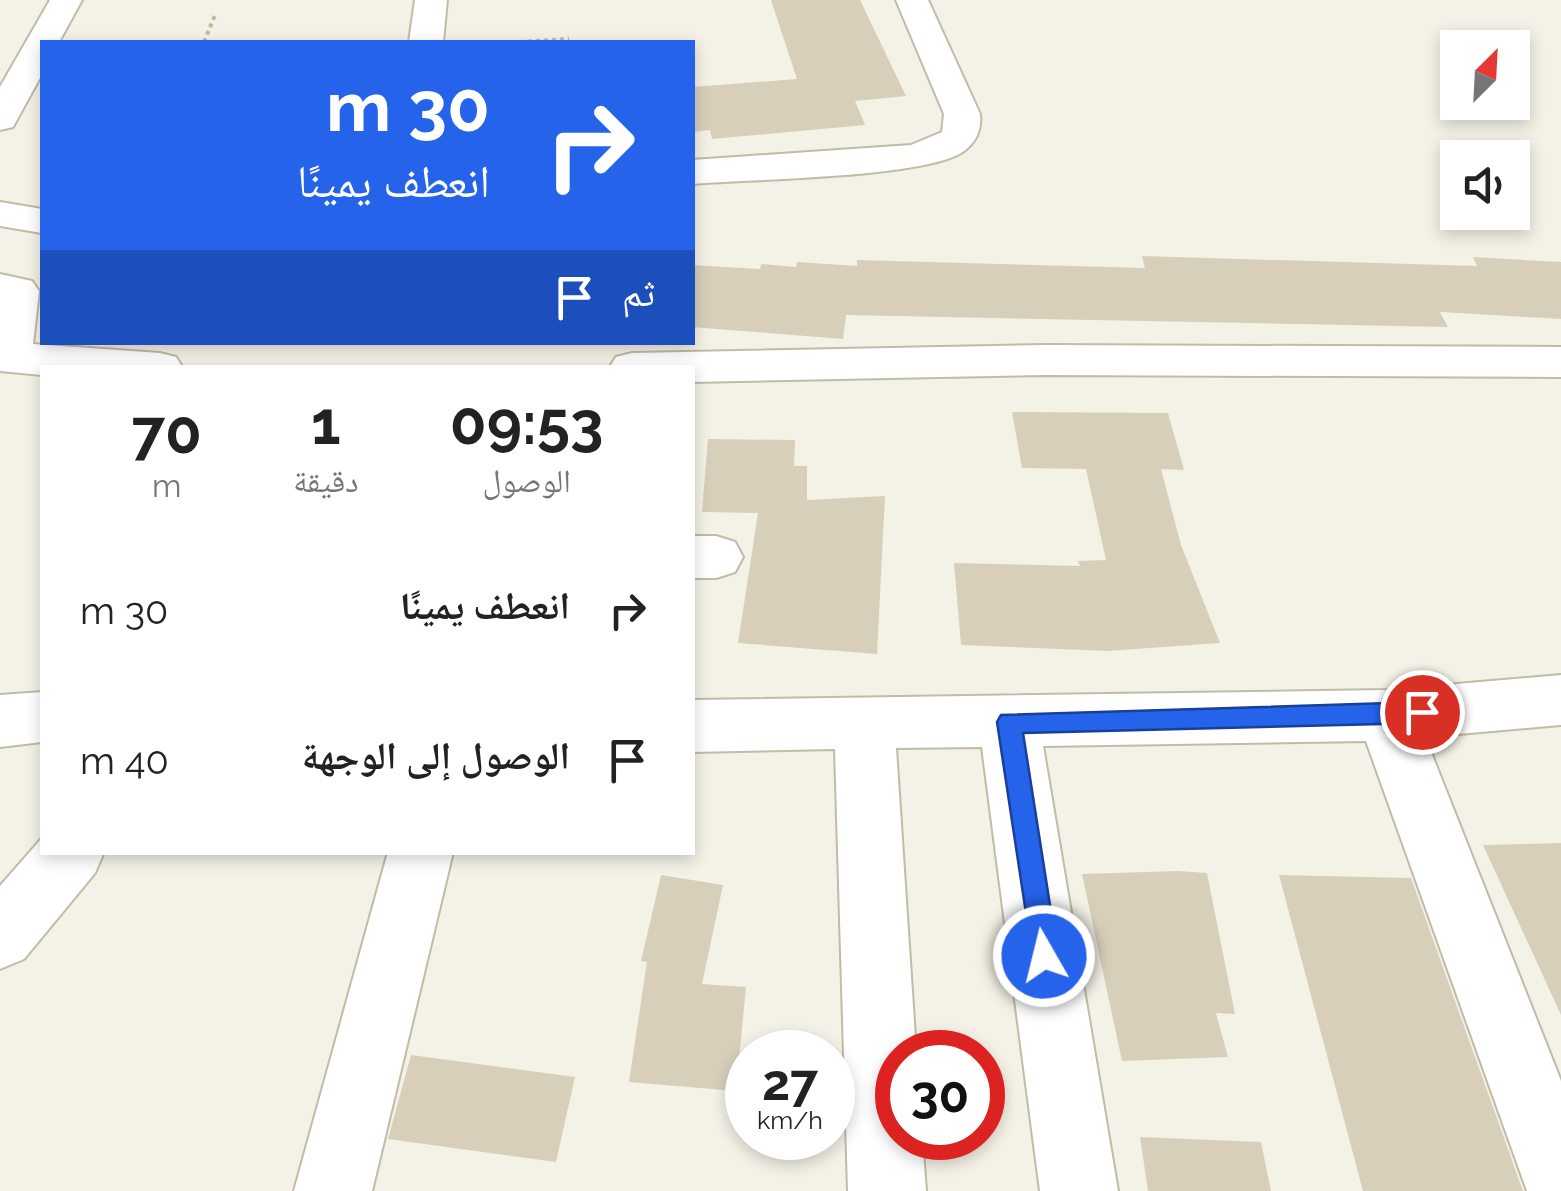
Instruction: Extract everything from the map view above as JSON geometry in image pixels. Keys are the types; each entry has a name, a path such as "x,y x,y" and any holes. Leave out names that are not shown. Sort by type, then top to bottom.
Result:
{"street":[{"path":"44,40 66,0"},
{"path":"426,40 431,0"},
{"path":"695,172 910,156 948,146 960,136 962,114 912,0"},
{"path":"0,118 40,46"},
{"path":"0,214 40,220"},
{"path":"0,288 17,291 8,358 114,365"},
{"path":"695,367 1046,360 1561,362"},
{"path":"695,726 1387,715 1561,700"},
{"path":"1387,715 1561,1179"},
{"path":"0,721 40,717"},
{"path":"1010,722 1079,1191"},
{"path":"864,724 886,1191"},
{"path":"0,936 69,855"},
{"path":"333,1191 421,855"}],"path":[{"path":"205,40 215,15"},
{"path":"552,40 568,39"}],"building":[{"path":"771,0 860,0 906,96 855,101 865,125 712,139 710,130 695,132 695,87 797,79"},
{"path":"1142,256 1477,266 1473,257 1561,262 1561,319 1440,312 1448,327 846,315 843,339 695,327 695,265 760,269 761,264 796,267 797,262 857,266 857,260 1145,268"},
{"path":"1012,412 1168,413 1184,470 1161,469 1181,545 1220,643 1107,651 961,645 954,563 1080,566 1078,561 1106,560 1086,469 1022,468"},
{"path":"708,439 795,440 794,466 807,466 807,500 885,496 877,654 738,643 758,513 702,512"},
{"path":"1561,843 1561,1015 1483,845"},
{"path":"1207,873 1235,1014 1216,1013 1228,1057 1122,1061 1082,874"},
{"path":"661,875 723,885 702,984 746,987 742,1030 725,1030 725,1090 629,1082 647,962 641,961"},
{"path":"1279,875 1411,878 1523,1191 1363,1191"},
{"path":"411,1055 575,1077 556,1162 388,1139"},
{"path":"1140,1137 1261,1142 1271,1191 1148,1191"}],"route":[{"path":"1044,956 1010,722 1422,712"}]}
